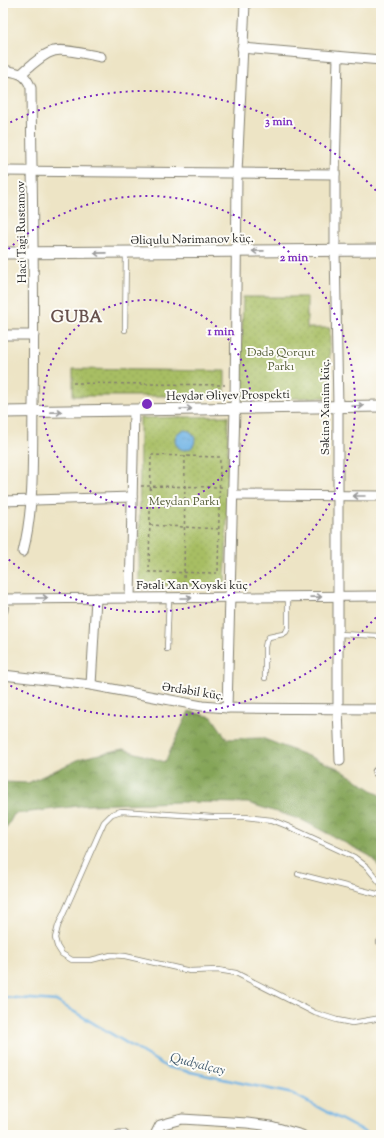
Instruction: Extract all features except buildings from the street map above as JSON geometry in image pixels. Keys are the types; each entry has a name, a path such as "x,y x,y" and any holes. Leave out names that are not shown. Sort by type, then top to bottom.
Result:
{"street":[{"path":"227,708 235,408 237,173 245,3"},
{"path":"242,48 381,60"},
{"path":"3,70 21,74 46,54 54,51 62,50 101,57"},
{"name":"Səkinə Xanim küç.","path":"338,57 335,250 338,407 338,709 340,761"},
{"name":"Haci Tagi Rustamov","path":"21,74 28,79 31,88 34,335 31,500 28,533 23,552"},
{"path":"3,171 335,174"},
{"name":"Əliqulu Nərimanov küç.","path":"3,253 381,250"},
{"path":"3,335 34,335"},
{"name":"Heydər Əliyev Prospekti","path":"3,412 381,406"},
{"path":"130,598 134,410"},
{"path":"233,491 337,496 381,496"},
{"path":"3,501 132,497"},
{"name":"Fətəli Xan Xoyski küç","path":"4,599 381,596"},
{"path":"91,685 96,598"},
{"path":"3,610 4,599"},
{"name":"Ərdəbil küç.","path":"3,675 91,685 202,706 227,708 381,709"},
{"path":"154,1134 160,1125 182,1119 271,1126 302,1135"},
{"path":"118,1135 124,1135"}],"lane":[{"path":"125,330 126,252"},
{"path":"265,678 266,642 269,637 283,634 288,628 288,597"},
{"path":"168,649 169,598"},
{"path":"338,634 381,636"},
{"path":"381,884 367,866 354,857 272,820 245,817 212,817 121,811 112,814 104,822 58,926 55,938 57,946 62,954 72,960 91,960 111,955 125,956 190,971 218,970 236,973 315,1013 352,1023 381,1018"},
{"path":"298,874 381,895"}],"path":[{"path":"73,383 225,385"},
{"path":"151,455 220,457 218,573 149,572 150,486 151,455"},
{"path":"184,598 185,456"},
{"path":"132,485 219,486 233,491"},
{"path":"150,525 218,529"}],"green space":[{"name":"Dədə Qorqut Parkı","path":"243,297 307,297 307,328 330,328 329,397 240,400"},
{"path":"73,369 225,371 225,396 73,396"},
{"name":"Meydan Parkı","path":"228,416 228,487 225,586 139,586 140,418"},
{"path":"189,711 212,717 227,739 262,738 338,768 381,796 381,869 370,856 302,820 248,803 180,802 87,805 14,814 3,835 3,782 28,783 82,758 123,749 165,762"}],"water":[{"path":"185,430 192,433 195,440 192,447 185,450 178,447 175,440 178,433"}],"waterway":[{"name":"Qudyalçay","path":"3,997 56,1001 167,1067 293,1094 370,1135"}],"district":[{"name":"GUBA","path":"77,316"}]}
